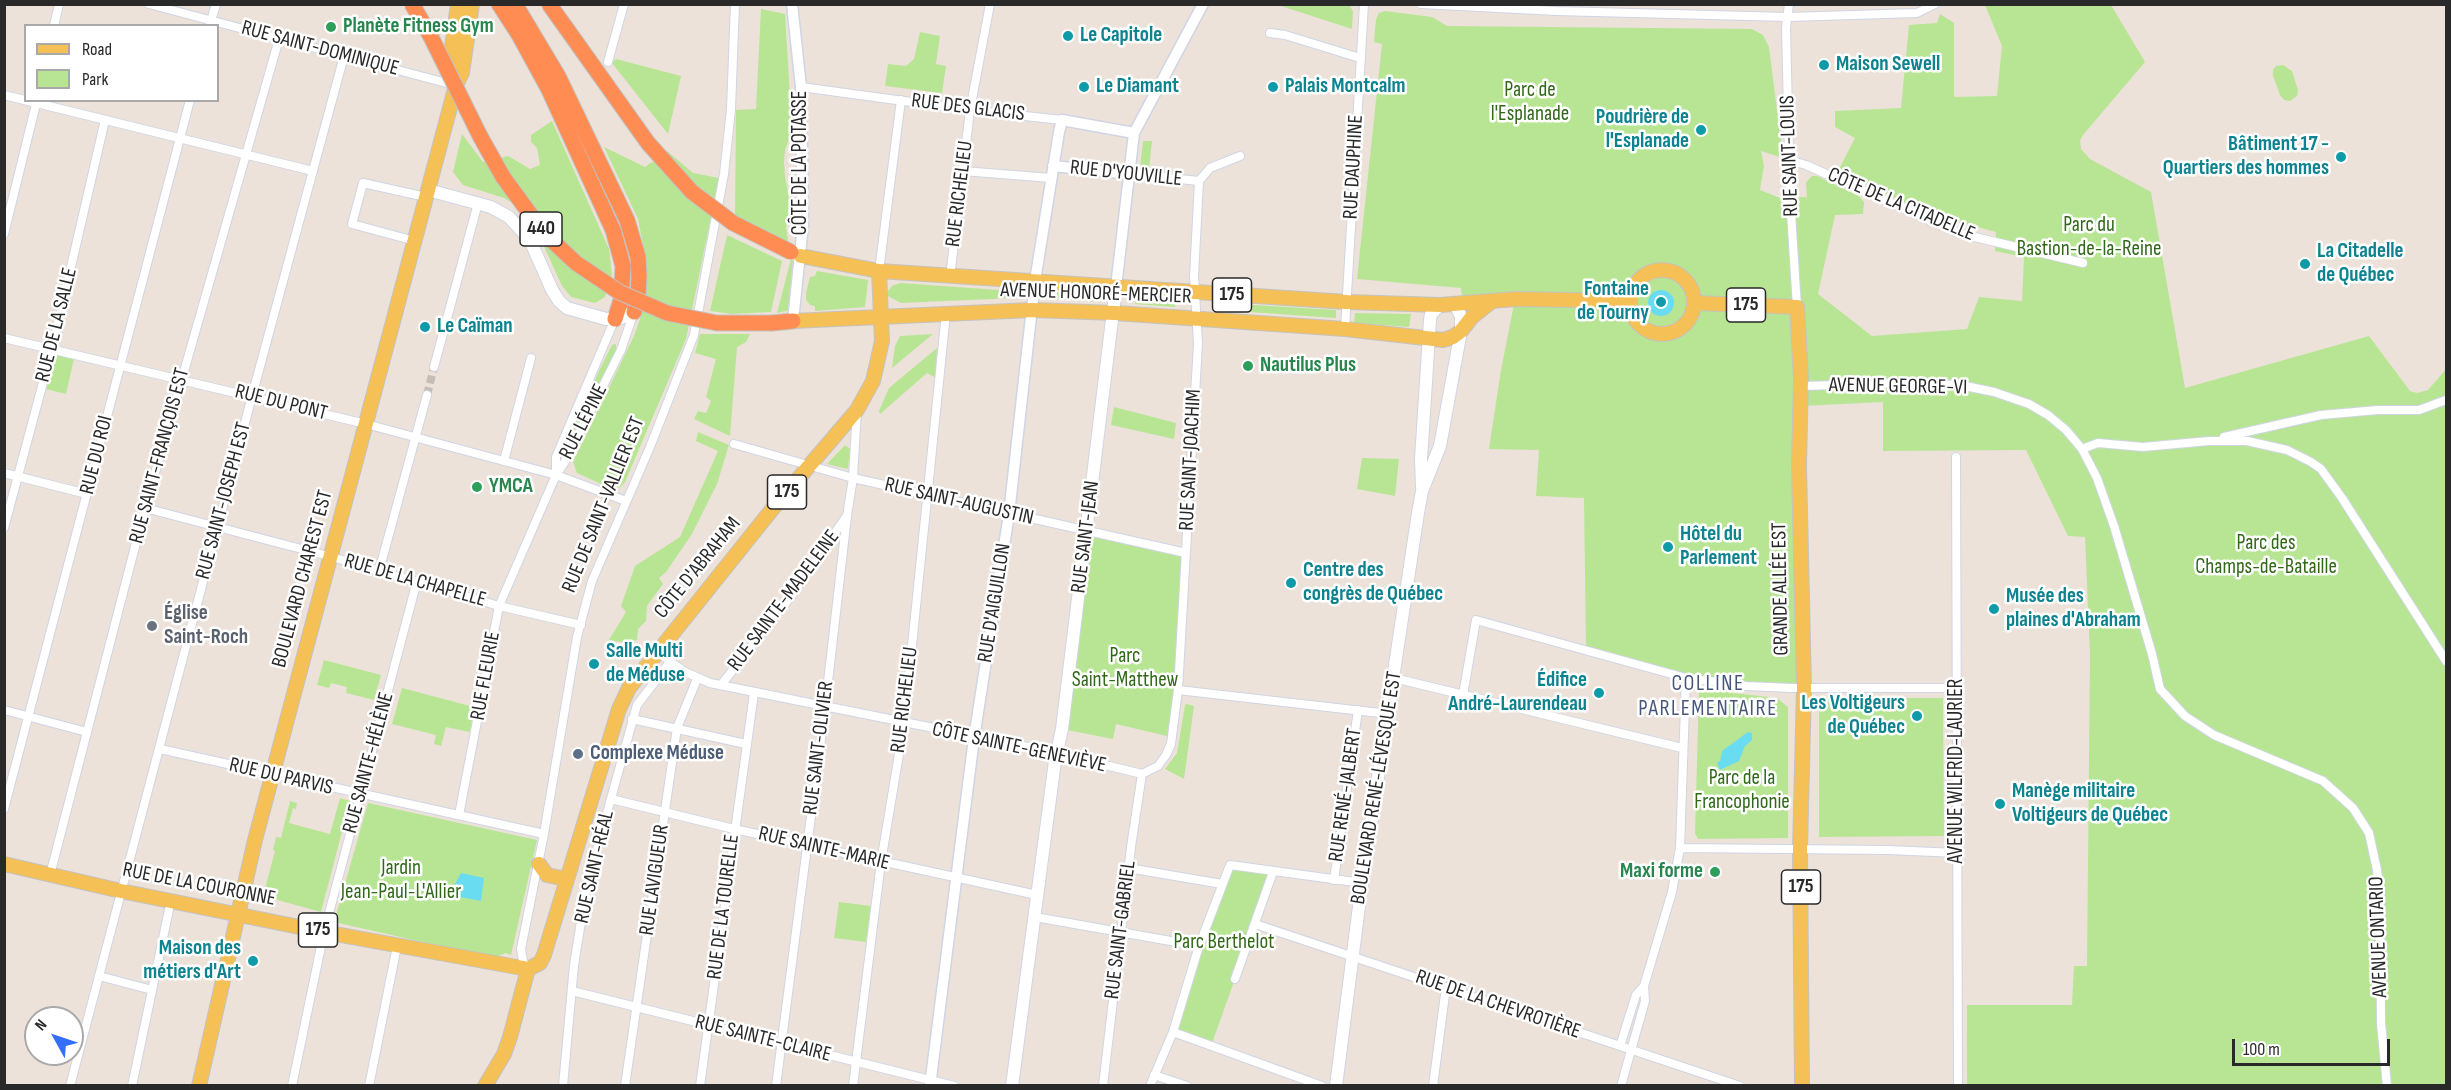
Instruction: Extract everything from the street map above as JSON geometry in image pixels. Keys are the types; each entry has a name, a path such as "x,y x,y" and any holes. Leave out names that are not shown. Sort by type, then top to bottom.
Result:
{"highway":[{"name":"440","path":"412,4 503,177 544,233 576,263 619,292 667,313 717,323 793,321"},
{"path":"499,4 531,57 566,127 619,249 623,280 621,300 615,319"},
{"path":"515,4 553,66 618,199 638,257 639,286 634,312"},
{"path":"549,4 648,142 677,176 705,203 733,223 796,254"}],"main road":[{"name":"BOULEVARD CHAREST EST","path":"456,85 449,68 458,4"},
{"name":"BOULEVARD CHAREST EST","path":"199,1086 238,913 273,776 456,85 462,73 472,4"},
{"path":"427,194 478,203 509,217 525,233 536,250 552,290 563,305 595,318 615,319 634,312"},
{"name":"AVENUE HONORÉ-MERCIER","path":"796,254 879,271 1347,302 1455,305 1516,299 1629,301"},
{"path":"1661,269 1680,275 1688,282 1694,292 1695,303 1688,322 1681,329 1662,335 1652,333 1635,321 1629,301 1631,292 1642,277 1661,269"},
{"name":"CÔTE D'ABRAHAM","path":"528,969 540,963 544,955 619,709 629,688 857,410 873,381 878,367 882,341 879,271"},
{"name":"RUE SAINT-JEAN","path":"1012,1086 1087,530 1115,313 1116,287"},
{"path":"1461,331 1472,317 1491,302"},
{"name":"175","path":"1695,303 1797,307"},
{"name":"BOULEVARD RENÉ-LÉVESQUE EST","path":"1336,1086 1362,884 1422,491 1422,443 1431,314 1440,305"},
{"name":"BOULEVARD RENÉ-LÉVESQUE EST","path":"1422,491 1440,446 1461,331 1461,316 1455,305"},
{"name":"GRANDE ALLÉE EST","path":"1797,307 1801,386 1799,466 1804,688 1800,849 1802,1086"},
{"name":"AVENUE HONORÉ-MERCIER","path":"793,321 1032,310 1196,318 1345,329 1430,339 1453,337 1461,331"},
{"name":"RUE DE LA COURONNE","path":"4,864 122,891 324,932 528,969"},
{"path":"538,864 548,875 568,877"},
{"name":"RUE DE SAINT-VALLIER EST","path":"485,1086 510,1037 528,969"}],"street":[{"path":"54,24 59,4"},
{"name":"RUE SAINT-DOMINIQUE","path":"149,4 211,23"},
{"path":"211,23 216,4"},
{"path":"608,62 624,4"},
{"name":"RUE DE SAINT-VALLIER EST","path":"528,969 523,961 521,949 581,625 592,581 661,420 694,335 724,174 731,110 735,4"},
{"name":"CÔTE DE LA POTASSE","path":"792,4 801,87 803,225 796,254 793,321"},
{"name":"RUE RICHELIEU","path":"950,277 969,110 990,4"},
{"name":"RUE SAINT-JEAN","path":"1116,287 1134,133 1203,4"},
{"name":"RUE DAUPHINE","path":"1345,329 1364,4"},
{"path":"1421,4 1788,18 1917,13 1935,4"},
{"name":"RUE SAINT-LOUIS","path":"1789,4 1786,28 1797,307"},
{"name":"RUE SAINT-DOMINIQUE","path":"219,25 456,85"},
{"path":"1270,33 1285,35 1360,58"},
{"name":"RUE SAINT-FRANÇOIS EST","path":"50,874 145,508 279,39"},
{"name":"RUE SAINT-JOSEPH EST","path":"70,1086 344,56"},
{"name":"RUE DES GLACIS","path":"801,87 1062,120 1134,133"},
{"path":"4,95 24,99"},
{"path":"879,271 901,100"},
{"path":"4,234 7,209 37,102 313,171"},
{"name":"RUE DU ROI","path":"4,809 189,102"},
{"name":"RUE DE LA SALLE","path":"4,528 52,349 105,120"},
{"name":"RUE D'AIGUILLON","path":"930,1083 974,738 1009,514 1035,281 1062,120"},
{"path":"1198,181 1210,168 1240,156"},
{"name":"CÔTE DE LA CITADELLE","path":"1790,160 1958,233 2083,263"},
{"name":"RUE D'YOUVILLE","path":"1053,166 1198,181"},
{"name":"RUE D'YOUVILLE","path":"963,171 1051,178"},
{"name":"RUE SAINT-JOACHIM","path":"1142,774 1158,766 1166,756 1171,744 1178,690 1197,343 1195,293 1198,181"},
{"path":"415,241 352,224 363,183 427,194"},
{"path":"434,367 478,203"},
{"name":"RUE LÉPINE","path":"556,475 566,460 621,350 634,312"},
{"name":"RUE RICHELIEU","path":"853,1086 880,862 904,724 946,313"},
{"name":"RUE LÉPINE","path":"556,475 556,457 615,319"},
{"name":"RUE DU PONT","path":"4,338 366,424 556,475 626,501"},
{"path":"504,461 531,358"},
{"name":"AVENUE GEORGE-VI","path":"1801,386 1903,383 1960,385 1994,392 2030,404 2066,430 2082,449 2097,477 2114,526 2152,654 2160,689"},
{"path":"379,571 427,394"},
{"path":"2082,449 2097,443 2143,447 2209,441 2322,415 2379,410 2419,410 2446,400"},
{"name":"RUE SAINT-OLIVIER","path":"776,1086 853,478 857,410"},
{"path":"2209,441 2267,444 2298,454 2321,470 2342,498 2446,661"},
{"name":"RUE SAINT-AUGUSTIN","path":"734,444 853,478 1186,553"},
{"name":"AVENUE WILFRID-LAURIER","path":"1956,457 1958,1086"},
{"path":"4,473 87,494"},
{"name":"RUE FLEURIE","path":"459,815 499,606 556,475"},
{"name":"RUE DE LA CHAPELLE","path":"145,508 332,557 499,606 581,625"},
{"name":"RUE SAINTE-MADELEINE","path":"721,685 792,594 847,516"},
{"name":"RUE SAINTE-HÉLÈNE","path":"292,1086 324,932 417,581"},
{"path":"1463,695 1476,620 1686,678 1746,686 1957,688"},
{"name":"CÔTE SAINTE-GENEVIÈVE","path":"657,652 697,679 825,708 1057,754 1142,774"},
{"name":"RUE SAINT-RÉAL","path":"563,1086 572,991 587,885 632,719 641,699 670,662"},
{"path":"1394,678 1682,748"},
{"path":"1621,1086 1645,1001 1644,986 1672,892 1680,848 1686,678"},
{"name":"RUE LAVIGUEUR","path":"626,1086 676,728 697,679"},
{"name":"AVENUE ONTARIO","path":"2160,689 2185,716 2214,735 2323,781 2353,808 2369,833 2380,895 2381,1023 2387,1086"},
{"path":"1178,690 1263,702 1389,714"},
{"name":"RUE DE LA TOURELLE","path":"700,1086 754,693"},
{"path":"4,710 87,732"},
{"name":"RUE RENÉ-JALBERT","path":"1334,880 1358,710"},
{"path":"632,719 746,744"},
{"name":"RUE DU PARVIS","path":"160,749 273,776 544,834"},
{"name":"RUE SAINT-GABRIEL","path":"1103,1086 1128,868 1142,774"},
{"name":"RUE SAINTE-MARIE","path":"611,799 734,829 1037,896"},
{"path":"1680,848 1957,853"},
{"path":"1150,1086 1173,1032 1199,946 1230,865 1362,884"},
{"path":"1128,868 1222,884"},
{"path":"1235,979 1273,872"},
{"path":"132,1086 171,900"},
{"path":"1035,917 1199,946"},
{"name":"RUE DE LA CHEVROTIÈRE","path":"1255,924 1740,1086"},
{"path":"369,1086 398,946"},
{"path":"99,976 152,990"},
{"path":"1620,1046 1636,995 1644,986"},
{"path":"1433,1086 1446,987"},
{"name":"RUE SAINTE-CLAIRE","path":"572,991 638,1006 930,1083 954,1086"},
{"path":"1173,1032 1323,1086"},
{"path":"496,1086 498,1064"},
{"path":"1154,1075 1186,1086"}],"green space":[{"path":"1278,5 1349,5 1353,11 1352,29"},
{"path":"1985,5 2111,5 2145,62 2080,141 2081,149 2090,159 2151,192 2185,388 2369,336 2410,391 2417,393 2428,390 2446,369 2446,1085 1967,1085 1967,1005 2072,1005 2074,966 2087,966 2090,654 2085,537 2068,536 2026,450 1883,451 1883,402 1801,406 1804,688 1686,678 1586,650 1584,498 1536,496 1539,450 1489,449 1515,299 1462,300 1461,288 1357,279 1382,44 1374,42 1376,19 1379,13 1385,11 1432,17 1447,26 1752,29 1763,35 1769,47 1783,158 1761,151 1764,166 1760,190 1780,198 1806,197 1807,201 1806,182 1812,176 1817,176 1859,196 1864,202 1863,214 1835,215 1818,294 1872,336 1967,329 1979,297 2022,301 2024,257 1995,251 1996,232 1931,215 1838,171 1855,138 1835,127 1835,111 1901,108 1909,25 1937,23 1940,14 1954,23 1954,97 1997,96 2002,46"},
{"path":"761,9 785,14 792,130 785,150 784,162 790,203 786,228 790,251 735,216 736,110 756,109"},
{"path":"920,32 940,36 936,64 946,66 942,93 885,86 888,64 906,66 914,59"},
{"path":"616,59 681,76 668,134 612,63"},
{"path":"2283,65 2292,71 2298,90 2297,96 2290,101 2284,100 2280,95 2273,76 2276,66"},
{"path":"552,121 609,249 612,275 605,297 595,303 571,297 562,286 537,231 520,208 504,198 463,185 453,172 462,134 483,162 508,156 530,169 540,165 537,148 531,142 531,135"},
{"path":"1143,141 1152,141 1149,169 1140,168"},
{"path":"604,147 645,167 667,151 693,173 719,178 686,339 625,482 621,487 612,489 577,473 573,462 634,336 640,319 645,288 644,250 638,219"},
{"path":"727,235 782,261 771,312 732,314 710,311"},
{"path":"791,259 795,262 789,310 777,313"},
{"path":"817,271 868,280 865,307 815,311 815,306 810,305 806,300 806,293 810,277 815,276"},
{"path":"900,283 1013,291 1013,298 901,303 888,296 888,291 892,286"},
{"path":"1056,292 1101,295 1101,302 1056,299"},
{"path":"1136,298 1176,300 1175,307 1135,304"},
{"path":"1222,303 1336,310 1336,318 1221,310"},
{"path":"1355,313 1411,314 1409,327 1354,323"},
{"path":"700,334 750,334 746,342 737,347 730,436 694,419 698,411 706,413 711,401 706,397 716,359 695,353"},
{"path":"933,334 892,368 895,346 900,336"},
{"path":"616,344 616,351 560,460 558,459 600,369 612,345"},
{"path":"937,348 936,378 927,373 880,414 879,411 889,388"},
{"path":"52,349 75,354 66,394 42,388"},
{"path":"1114,407 1176,423 1174,439 1111,425"},
{"path":"698,432 729,445 717,484 692,534 666,572 659,578 663,584 647,606 646,621 638,629 637,640 626,643 609,640 626,612 621,606 635,566 680,537 718,451 696,441"},
{"path":"845,445 850,449 848,469 827,464"},
{"path":"1362,458 1399,459 1395,496 1357,489"},
{"name":"Parc Saint-Matthew","path":"1087,530 1186,553 1171,737 1116,724 1113,739 1062,729"},
{"path":"324,660 381,675 374,700 346,693 347,687 331,683 329,688 317,685"},
{"path":"402,688 474,707 470,732 446,727 441,746 434,744 436,735 392,724"},
{"name":"Parc de la Francophonie","path":"1699,689 1777,698 1788,707 1788,838 1698,839 1695,833"},
{"path":"1819,698 1943,698 1944,836 1819,837"},
{"path":"1187,704 1194,706 1184,779 1165,769 1177,753"},
{"path":"340,798 350,801 321,912 263,896 275,851 273,850 276,837 281,838 290,801 297,803 296,809 293,808 289,823 330,834"},
{"name":"Jardin Jean-Paul-L'Allier","path":"368,803 537,840 511,955 506,953 493,958 334,922"},
{"name":"Parc Berthelot","path":"1230,865 1273,872 1211,1046 1173,1032"},
{"path":"839,902 871,906 866,942 834,938"}],"water":[{"name":"Fontaine de Tourny","path":"1661,290 1670,294 1674,303 1670,312 1661,316 1652,312 1648,303 1652,294"},
{"path":"1748,732 1752,733 1752,740 1745,746 1739,761 1720,770 1717,763 1720,761 1722,751"},
{"path":"461,873 484,878 481,901 455,896 455,884"}],"tunnel":[{"path":"427,395 434,367"}],"place":[{"name":"Planète Fitness Gym","path":"331,27"},
{"name":"Le Capitole","path":"1068,36"},
{"name":"Maison Sewell","path":"1824,65"},
{"name":"Le Diamant","path":"1084,87"},
{"name":"Palais Montcalm","path":"1273,87"},
{"name":"Poudrière de l'Esplanade","path":"1701,130"},
{"name":"Bâtiment 17 - Quartiers des hommes","path":"2341,157"},
{"name":"La Citadelle de Québec","path":"2305,264"},
{"name":"Fontaine de Tourny","path":"1661,302"},
{"name":"Le Caïman","path":"425,327"},
{"name":"Nautilus Plus","path":"1248,366"},
{"name":"YMCA","path":"477,487"},
{"name":"Hôtel du Parlement","path":"1668,547"},
{"name":"Centre des congrès de Québec","path":"1291,583"},
{"name":"Musée des plaines d'Abraham","path":"1994,609"},
{"name":"Église Saint-Roch","path":"152,626"},
{"name":"Salle Multi de Méduse","path":"594,664"},
{"name":"Édifice André-Laurendeau","path":"1599,693"},
{"name":"Les Voltigeurs de Québec","path":"1917,716"},
{"name":"Complexe Méduse","path":"578,754"},
{"name":"Manège militaire Voltigeurs de Québec","path":"2000,804"},
{"name":"Maxi forme","path":"1715,872"},
{"name":"Maison des métiers d'Art","path":"253,961"}],"district":[{"name":"COLLINE PARLEMENTAIRE","path":"1708,696"}],"park label":[{"name":"Parc de l'Esplanade","path":"1530,103"},
{"name":"Parc du Bastion-de-la-Reine","path":"2089,238"},
{"name":"Parc des Champs-de-Bataille","path":"2266,556"}]}
